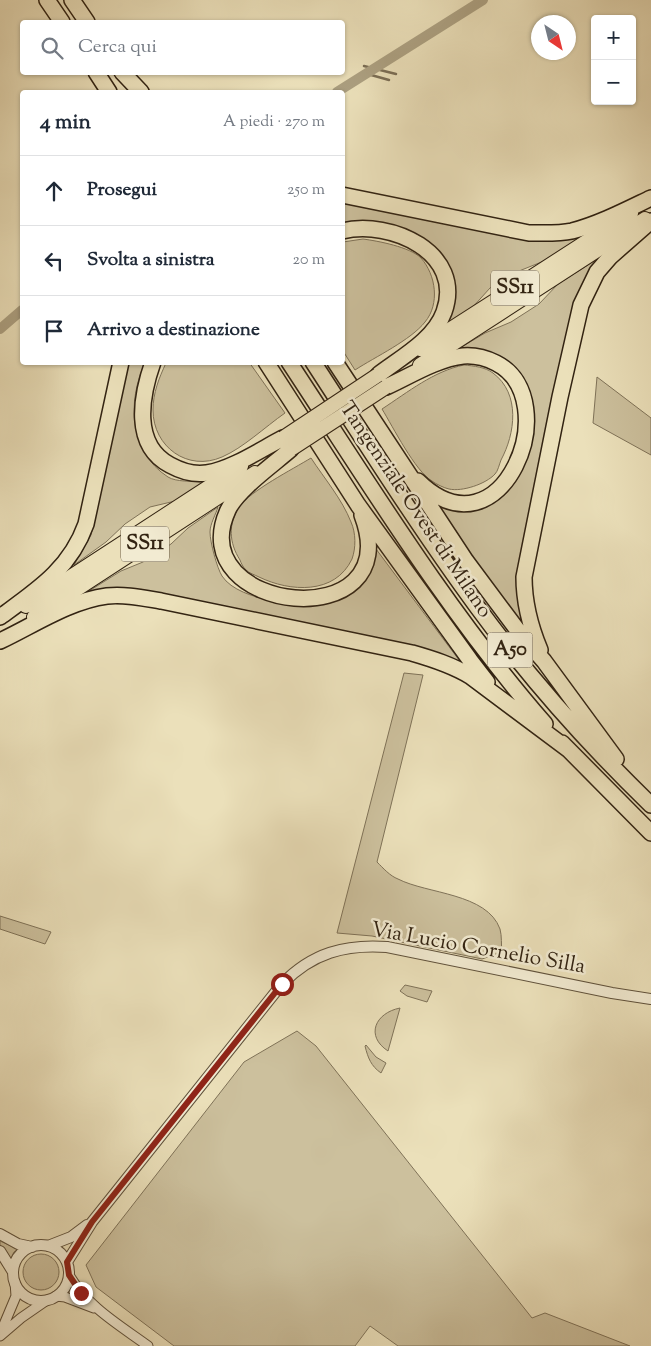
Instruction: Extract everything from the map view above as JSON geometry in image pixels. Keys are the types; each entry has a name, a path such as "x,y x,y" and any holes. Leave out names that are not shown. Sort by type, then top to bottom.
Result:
{"highway":[{"path":"47,0 61,20"},
{"path":"72,0 86,20"},
{"path":"90,75 97,90"},
{"path":"98,75 109,90"},
{"path":"123,75 133,90"},
{"path":"124,75 139,90"},
{"path":"345,196 529,233 552,234 572,231 595,223 651,199"},
{"name":"SS11","path":"0,640 651,199"},
{"name":"SS11","path":"382,382 651,216"},
{"path":"544,661 527,613 524,577 560,396 581,305 597,272 610,257 651,221"},
{"path":"345,231 380,230 410,239 434,256 442,268 447,284 447,300 444,313 437,325 382,382"},
{"path":"382,382 450,358 477,357 489,360 511,373 518,384 522,396 525,427 520,455 509,479 490,496 477,502 464,504 452,502 429,491 407,471"},
{"path":"0,617 32,594 56,573 71,556 80,541 86,524 119,365"},
{"path":"152,365 145,382 142,398 143,420 146,436 154,452 164,462 177,469 205,473 230,466 287,444"},
{"path":"268,365 358,505 470,660 501,698"},
{"name":"Tangenziale Ovest di Milano","path":"291,365 424,566 507,679 568,750 651,833"},
{"name":"Tangenziale Ovest di Milano","path":"315,365 478,608 525,669 574,727 648,802"},
{"path":"336,365 466,561 522,636 544,661 648,802"},
{"path":"287,444 236,497 228,509 222,531 222,543 228,562 243,579 255,588 288,598 317,599 333,595 345,588 357,578 364,566 368,553 366,526 358,505"},
{"name":"SS11","path":"0,622 287,444"},
{"path":"0,640 78,604 108,596 128,596 161,600 412,653 455,667 501,698 568,750"}],"street":[{"name":"Via Lucio Cornelio Silla","path":"67,1262 92,1222 282,984 293,972 320,956 353,947 387,947 651,1000"},
{"name":"Via Lucio Cornelio Silla","path":"0,1234 18,1244 32,1247 48,1246 70,1237 92,1222"},
{"path":"48,1246 59,1252 67,1262 69,1275 81,1293 96,1309 148,1346"},
{"path":"0,1335 16,1296 14,1277 18,1258 32,1247"},
{"path":"0,1251 20,1291 30,1298 65,1297 96,1309"},
{"path":"0,1335 65,1287 69,1275"}],"shaded area":[{"path":"345,199 580,234 581,238 544,261 514,273 490,288 471,309 445,325 448,313 434,248 345,226"},
{"path":"363,239 385,243 416,254 421,258 430,273 434,290 433,307 430,315 419,329 402,342 355,370 345,354 345,242"},
{"path":"602,256 591,274 522,618 518,622 435,502 461,508 483,505 503,493 519,472 521,378 507,363 495,356 461,351 460,348 485,333 511,322 539,304 558,284"},
{"path":"128,365 144,365 139,378 134,409 135,425 145,454 155,466 171,479 202,482 189,499 150,507 125,524 106,542 74,565 91,535"},
{"path":"165,365 251,365 285,413 254,437 222,457 209,461 185,458 175,453 166,445 159,435 155,423 154,398"},
{"path":"464,365 486,369 502,382 512,403 513,415 510,438 495,474 480,484 454,490 440,486 425,476 412,459 382,409 432,377"},
{"path":"597,377 651,418 651,455 593,423"},
{"path":"311,458 338,497 353,526 355,545 353,555 344,571 335,579 311,587 284,586 259,577 244,568 236,554 232,540 233,520 239,507 252,494"},
{"path":"218,507 210,529 211,542 222,576 237,589 250,595 288,604 321,605 336,601 349,594 360,583 369,568 376,549 462,664 423,649 157,593 126,589 89,591 121,571 143,562 171,544 188,528"},
{"path":"404,673 423,675 377,862 395,878 470,901 483,908 493,917 500,929 502,952 482,959 372,936 337,933"},
{"path":"0,916 51,932 45,944 0,929"},
{"path":"405,985 432,991 427,1002 407,996 400,991"},
{"path":"400,1008 388,1051 377,1039 376,1026 384,1015"},
{"path":"297,1031 316,1046 532,1318 545,1313 630,1346 398,1346 370,1326 355,1346 174,1346 96,1287 86,1265 244,1062"},
{"path":"366,1045 376,1057 386,1063 381,1073 370,1061"},
{"path":"0,1241 18,1249 11,1258 0,1247"},
{"path":"41,1254 48,1255 54,1259 58,1265 58,1279 54,1285 48,1289 41,1290 34,1289 28,1285 24,1279 23,1272 24,1265 28,1259 34,1255"}],"waterway":[{"path":"340,90 483,0"},
{"path":"364,66 396,74"},
{"path":"364,73 389,80"},
{"path":"0,329 20,312"}],"route":[{"path":"81,1293 69,1275 67,1262 77,1245 92,1222 282,984"}]}
